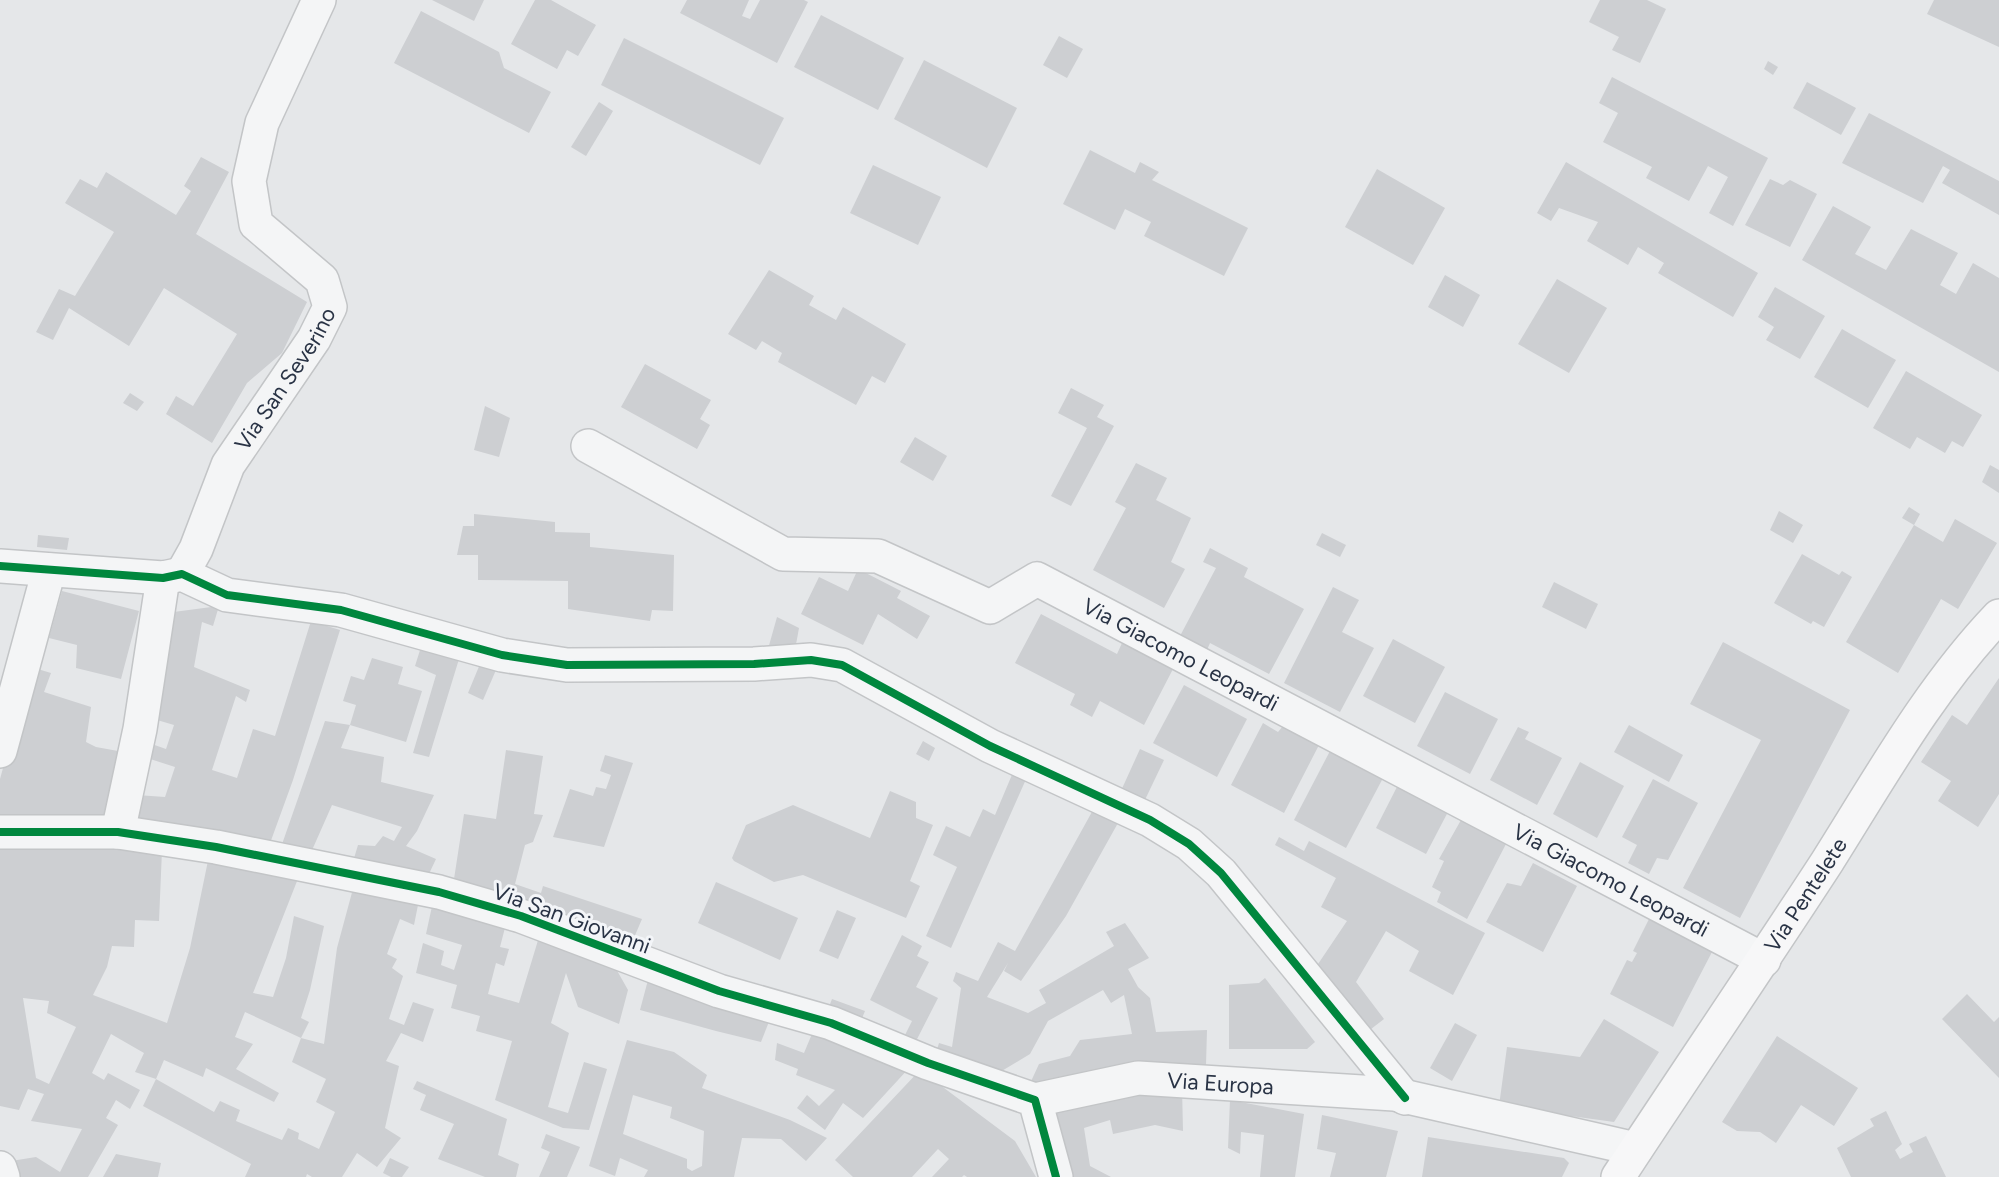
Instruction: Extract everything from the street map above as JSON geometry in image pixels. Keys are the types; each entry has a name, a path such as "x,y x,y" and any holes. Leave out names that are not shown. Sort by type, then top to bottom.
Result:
{"main road":[{"name":"Via Pentelete","path":"1618,1177 1764,960 1924,711 1974,642 1999,616"}],"street":[{"name":"Via San Severino","path":"172,576 196,549 228,465 314,339 330,307 322,280 256,224 249,181 262,123 319,0"},
{"name":"Via Giacomo Leopardi","path":"588,446 783,554 878,556 990,607 1037,579 1764,960"},
{"path":"0,566 172,576 226,595 340,610 502,655 567,665 754,664 811,660 842,665 990,746 1150,820 1189,844 1221,873 1405,1098"},
{"path":"0,751 49,570"},
{"path":"118,832 172,576"},
{"name":"Via San Giovanni","path":"0,832 118,832 216,847 439,892 522,916 719,991 831,1023 928,1063 1035,1100"},
{"name":"Via Europa","path":"1035,1100 1138,1078 1394,1094 1636,1149"},
{"path":"1035,1100 1056,1177"},
{"path":"0,1168 3,1177"}],"building":[{"path":"432,0 484,0 474,21"},
{"path":"535,0 551,0 596,25 578,56 567,50 557,69 511,44"},
{"path":"687,0 749,0 742,16 750,19 760,0 804,0 808,2 777,63 680,13"},
{"path":"1600,0 1647,0 1666,9 1640,63 1612,50 1619,37 1589,22"},
{"path":"1934,0 1999,0 1999,47 1927,14"},
{"path":"421,11 499,52 504,68 551,92 529,133 394,63"},
{"path":"821,15 904,58 878,110 794,67"},
{"path":"1059,36 1083,49 1067,78 1043,65"},
{"path":"624,38 784,118 760,165 601,85"},
{"path":"924,60 1017,108 987,168 894,119"},
{"path":"1768,61 1778,67 1773,75 1764,69"},
{"path":"1612,77 1768,158 1733,226 1709,213 1728,177 1708,166 1689,201 1646,178 1652,167 1603,142 1618,113 1599,103"},
{"path":"1807,82 1856,108 1841,135 1793,108"},
{"path":"599,102 613,111 586,156 571,147"},
{"path":"1869,113 1999,181 1999,215 1942,183 1950,170 1943,166 1923,203 1842,163"},
{"path":"1090,150 1135,173 1140,162 1159,172 1152,180 1248,228 1224,276 1144,236 1151,222 1125,209 1115,230 1063,204"},
{"path":"201,157 229,172 196,234 307,302 282,353 247,383 212,443 166,414 176,396 193,406 237,334 164,288 129,346 69,308 53,340 36,332 59,289 75,296 114,232 65,203 80,179 97,188 106,172 176,215 191,191 184,186"},
{"path":"1566,162 1758,273 1733,317 1658,273 1664,263 1638,247 1628,265 1587,241 1598,222 1559,208 1551,221 1537,213"},
{"path":"873,165 941,197 918,245 850,213"},
{"path":"1377,169 1445,208 1413,265 1345,227"},
{"path":"1770,179 1783,185 1790,180 1817,194 1790,247 1745,225"},
{"path":"1833,206 1871,227 1855,254 1886,270 1911,229 1958,253 1940,285 1956,294 1973,263 1999,278 1999,372 1802,260"},
{"path":"769,270 814,296 809,305 836,320 843,307 906,344 885,383 872,376 856,405 778,362 782,353 762,341 756,350 728,334"},
{"path":"1445,275 1480,295 1463,327 1428,307"},
{"path":"1557,279 1607,308 1569,373 1518,344"},
{"path":"1775,287 1825,316 1800,359 1766,340 1774,327 1758,317"},
{"path":"1842,329 1896,360 1868,408 1814,377"},
{"path":"645,364 711,400 700,419 710,425 697,449 621,407"},
{"path":"1906,371 1982,415 1963,447 1952,441 1945,453 1917,437 1910,449 1873,428"},
{"path":"1071,388 1104,405 1097,417 1114,426 1071,506 1051,496 1087,428 1058,413"},
{"path":"130,393 144,402 137,411 123,403"},
{"path":"485,406 510,418 499,457 474,450"},
{"path":"915,437 947,456 933,481 900,462"},
{"path":"1136,463 1167,478 1156,500 1191,518 1171,562 1185,569 1164,608 1093,570 1126,508 1115,502"},
{"path":"1990,465 1999,470 1999,493 1982,482"},
{"path":"1909,507 1920,514 1914,525 1902,518"},
{"path":"1779,511 1803,525 1793,543 1770,530"},
{"path":"474,514 555,522 555,532 590,533 590,547 674,555 673,611 652,610 650,621 568,609 568,581 478,580 478,555 457,555 463,526 474,526"},
{"path":"1955,519 1997,543 1958,609 1941,599 1898,673 1846,642 1914,525 1943,542"},
{"path":"1322,533 1346,545 1340,557 1316,545"},
{"path":"38,535 69,538 67,550 37,547"},
{"path":"1210,548 1248,568 1244,577 1304,609 1269,674 1210,643 1207,650 1180,636 1216,568 1203,562"},
{"path":"1802,554 1839,575 1842,571 1852,577 1824,627 1813,621 1811,624 1774,603"},
{"path":"858,569 901,591 897,598 930,616 917,639 878,614 863,645 801,614 819,577 848,591"},
{"path":"1554,582 1598,604 1586,629 1542,607"},
{"path":"1333,587 1359,600 1342,632 1374,648 1340,712 1284,683"},
{"path":"62,591 139,611 121,679 76,668 77,645 49,638"},
{"path":"219,606 213,626 202,622 194,667 250,690 246,702 236,696 212,770 237,778 253,729 275,736 311,621 340,630 293,780 269,846 127,827 137,795 165,797 175,767 144,757 146,742 166,749 174,725 147,717 166,613"},
{"path":"1041,614 1117,654 1122,643 1173,669 1144,725 1100,701 1092,717 1070,705 1075,694 1015,663"},
{"path":"777,617 799,628 795,650 768,649"},
{"path":"1393,639 1445,667 1415,723 1363,696"},
{"path":"1723,642 1850,710 1740,918 1683,888 1761,740 1690,704"},
{"path":"421,647 459,659 429,757 413,753 436,675 415,666"},
{"path":"372,658 403,667 398,684 422,691 406,742 350,725 356,705 343,701 351,676 364,680"},
{"path":"480,664 496,670 483,700 468,693"},
{"path":"31,667 51,673 44,692 91,707 86,742 96,747 129,753 109,823 0,821 0,779"},
{"path":"1999,678 1999,794 1978,827 1938,801 1951,781 1921,762 1952,715 1967,725"},
{"path":"1184,685 1247,719 1217,777 1153,743"},
{"path":"1445,692 1498,719 1470,774 1417,746"},
{"path":"325,721 350,725 341,748 384,757 381,782 434,795 417,831 406,846 436,859 427,878 352,865 358,845 375,846 383,836 394,841 402,827 332,805 309,857 280,850"},
{"path":"1263,723 1278,732 1283,726 1319,745 1284,813 1231,785"},
{"path":"1629,725 1683,755 1669,782 1614,752"},
{"path":"1518,727 1529,732 1525,739 1562,758 1537,805 1490,780"},
{"path":"923,741 935,748 929,761 916,754"},
{"path":"1140,749 1164,760 1143,804 1120,793"},
{"path":"506,750 543,756 534,814 543,815 533,842 525,845 515,884 541,893 543,886 642,919 630,947 452,892 464,814 496,819"},
{"path":"1330,751 1383,778 1346,848 1294,820"},
{"path":"605,755 633,763 604,847 553,837 570,789 593,796 596,787 606,789 611,775 600,771"},
{"path":"1580,762 1624,786 1597,838 1553,814"},
{"path":"1014,770 1027,777 951,948 926,936 957,867 933,855 946,826 970,837 983,809 995,815"},
{"path":"1653,779 1698,803 1668,860 1657,858 1649,874 1628,863 1637,845 1622,837"},
{"path":"1400,781 1450,808 1426,854 1376,828"},
{"path":"890,791 916,802 916,818 933,825 910,881 920,886 906,918 803,875 774,882 732,858 746,825 793,805 870,838"},
{"path":"1093,810 1118,823 1066,916 1021,981 1004,971 1008,963 987,997 1028,1013 1046,1003 1039,990 1114,946 1106,932 1125,923 1149,958 1128,969 1138,987 1150,998 1156,1032 1207,1030 1206,1065 1119,1068 1027,1090 1039,1064 1070,1056 1080,1040 1132,1034 1124,995 1111,1003 1103,990 1048,1021 1030,1054 1000,1072 935,1056 939,1043 952,1047 961,988 953,981 956,972 978,981 998,942 1015,951"},
{"path":"1461,820 1506,844 1467,919 1437,902 1441,892 1432,887 1444,861 1439,859"},
{"path":"1279,837 1304,851 1309,841 1485,933 1453,995 1409,971 1419,951 1386,931 1356,982 1384,1019 1362,1036 1314,970 1347,921 1321,907 1336,878 1275,845"},
{"path":"0,844 162,850 159,921 135,920 134,947 112,946 107,967 93,995 167,1023 190,948 210,851 301,871 253,993 273,997 286,958 294,916 324,926 310,990 301,1018 309,1022 301,1038 245,1012 235,1037 253,1044 236,1069 279,1093 274,1102 206,1068 203,1077 164,1060 156,1079 135,1072 144,1053 111,1034 92,1073 104,1080 108,1073 140,1090 130,1109 116,1100 106,1118 118,1125 88,1177 6,1177 5,1162 36,1157 60,1172 82,1129 31,1121 44,1094 28,1089 19,1110 0,1106","holes":["23,998 49,1001 47,1013 76,1027 49,1084 36,1078"]},
{"path":"1533,863 1577,886 1543,952 1486,922 1507,883 1521,886"},
{"path":"716,882 798,918 780,960 698,923"},
{"path":"354,885 420,895 414,925 400,919 387,954 397,959 392,968 403,976 389,1019 404,1025 413,1002 434,1009 423,1042 401,1033 386,1061 399,1066 385,1128 401,1138 377,1167 357,1153 342,1177 312,1177 307,1174 306,1177 245,1177 251,1164 143,1106 156,1079 214,1112 220,1101 240,1110 236,1121 282,1140 288,1128 299,1133 298,1139 319,1149 335,1112 316,1102 326,1079 292,1062 301,1038 324,1044 337,948"},
{"path":"434,897 507,920 500,947 509,949 504,966 496,963 488,994 519,1003 539,937 615,967 628,990 619,1024 578,1007 566,973 551,1023 569,1033 548,1107 568,1113 584,1062 607,1069 589,1130 563,1128 495,1100 512,1041 476,1031 480,1016 451,1008 457,985 416,973 423,943 444,951 441,965 454,970 462,945 426,934"},
{"path":"837,910 856,918 838,959 819,951"},
{"path":"1649,919 1712,952 1673,1027 1610,994 1627,960 1632,962 1637,953 1633,951"},
{"path":"902,935 922,946 917,956 929,962 916,987 938,998 914,1045 903,1039 912,1021 870,1000"},
{"path":"1265,978 1315,1042 1307,1049 1229,1049 1229,985 1259,983"},
{"path":"648,980 770,1019 761,1042 640,1010"},
{"path":"1967,994 1994,1022 1999,1017 1999,1078 1942,1019"},
{"path":"832,999 865,1011 860,1023 827,1012"},
{"path":"1604,1019 1659,1052 1614,1122 1499,1106 1507,1047 1580,1057"},
{"path":"1455,1023 1477,1035 1452,1081 1430,1068"},
{"path":"814,1029 910,1067 863,1118 843,1103 825,1130 797,1108 807,1095 819,1106 835,1090 796,1075 798,1069 775,1060 777,1043 804,1053"},
{"path":"1777,1036 1858,1088 1834,1126 1801,1105 1776,1143 1760,1132 1737,1131 1722,1122"},
{"path":"627,1040 674,1052 707,1075 702,1088 790,1120 827,1138 806,1161 781,1139 742,1138 734,1177 644,1177 648,1170 620,1158 615,1176 589,1166","holes":["633,1095 672,1107 670,1118 704,1131 702,1166 692,1171 687,1168 687,1159 623,1134"]},
{"path":"920,1070 1015,1141 1036,1177 967,1177 964,1175 962,1177 932,1177 949,1159 938,1149 912,1177 853,1177 835,1160"},
{"path":"417,1081 507,1119 498,1155 519,1164 516,1177 485,1177 438,1159 454,1124 420,1110 426,1095 413,1089"},
{"path":"1182,1087 1183,1131 1155,1125 1113,1134 1110,1120 1084,1128 1090,1166 1111,1177 1068,1177 1050,1103"},
{"path":"1230,1100 1304,1114 1295,1177 1260,1177 1264,1135 1241,1132 1240,1154 1228,1148"},
{"path":"1886,1111 1902,1144 1895,1150 1900,1159 1913,1152 1909,1144 1926,1136 1946,1177 1851,1177 1837,1148 1874,1126 1870,1119"},
{"path":"1322,1115 1398,1131 1386,1177 1330,1177 1336,1153 1317,1149"},
{"path":"546,1134 580,1147 567,1177 539,1177 550,1152 541,1148"},
{"path":"1428,1137 1564,1158 1569,1163 1562,1177 1422,1177"},
{"path":"116,1154 161,1163 158,1177 103,1177"},
{"path":"390,1158 409,1167 402,1177 391,1177 383,1173"}],"cycle path":[{"path":"0,566 163,578 182,574 227,595 341,610 502,655 567,665 754,664 811,660 842,665 990,746 1150,820 1189,844 1221,873 1405,1098"},
{"path":"0,832 118,832 216,847 439,892 521,916 719,991 831,1023 928,1063 1035,1100 1056,1177"}]}
